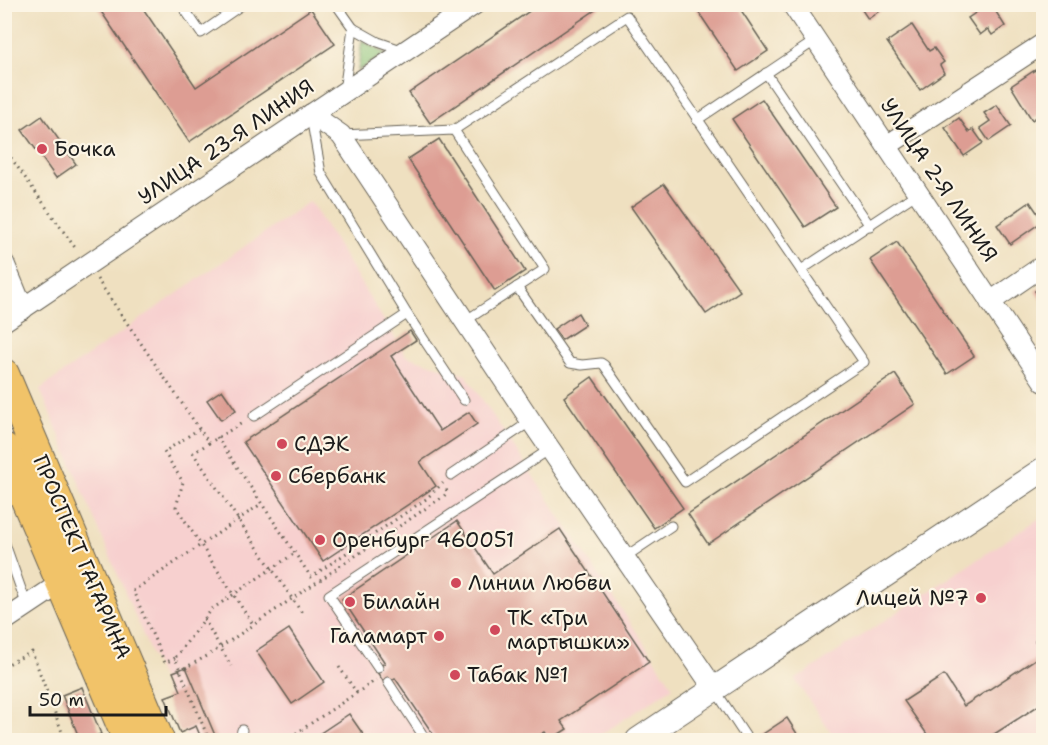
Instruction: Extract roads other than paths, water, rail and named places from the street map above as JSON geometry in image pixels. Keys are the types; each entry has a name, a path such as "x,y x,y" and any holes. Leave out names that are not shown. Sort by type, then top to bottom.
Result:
{"main road":[{"name":"ПРОСПЕКТ ГАГАРИНА","path":"4,374 159,741"},
{"name":"ПРОСПЕКТ ГАГАРИНА","path":"4,448 128,741"},
{"path":"61,583 88,571"}],"street":[{"name":"УЛИЦА 23-Я ЛИНИЯ","path":"4,321 476,4"},
{"name":"УЛИЦА 2-Я ЛИНИЯ","path":"792,4 1044,382"},
{"path":"888,146 1044,43"},
{"path":"311,114 341,135 531,421 716,690"},
{"path":"4,263 23,309"},
{"path":"990,302 1044,265"},
{"path":"638,741 1044,469"},
{"path":"4,621 61,583"}],"lane":[{"path":"181,4 201,33 243,4"},
{"path":"336,4 354,28 378,42 406,52"},
{"path":"341,135 454,130 627,16 864,362 685,482 604,365 601,363 582,365 570,363 517,287"},
{"path":"343,93 354,28"},
{"path":"697,120 816,40"},
{"path":"766,74 870,226"},
{"path":"311,114 321,173 407,315 464,400"},
{"path":"454,130 545,269 465,321"},
{"path":"801,270 919,192"},
{"path":"254,416 407,315"},
{"path":"447,479 531,421"},
{"path":"426,741 329,595 422,538 550,448"},
{"path":"624,557 672,526"},
{"path":"4,541 27,606"},
{"path":"716,690 748,741"},
{"path":"240,741 242,730"}],"place":[{"name":"Бочка","path":"42,149"},
{"name":"СДЭК","path":"282,444"},
{"name":"Сбербанк","path":"276,476"},
{"name":"Оренбург 460051","path":"320,540"},
{"name":"Линии Любви","path":"456,583"},
{"name":"Лицей №7","path":"981,598"},
{"name":"Билайн","path":"350,602"},
{"name":"ТК «Три мартышки»","path":"495,630"},
{"name":"Галамарт","path":"439,636"},
{"name":"Табак №1","path":"455,675"}]}
